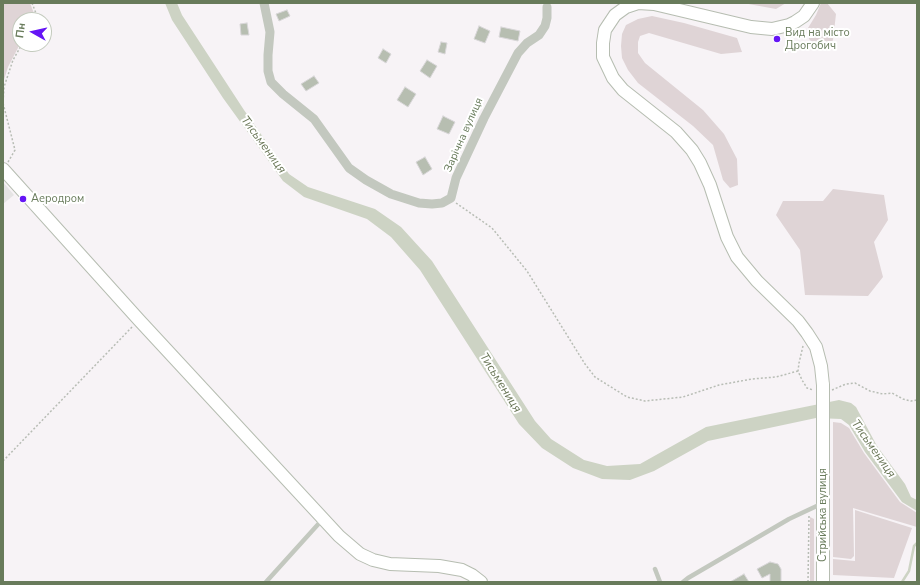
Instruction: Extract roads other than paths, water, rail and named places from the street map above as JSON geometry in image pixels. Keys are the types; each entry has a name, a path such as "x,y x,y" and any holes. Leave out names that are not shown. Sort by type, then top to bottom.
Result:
{"main road":[{"name":"Стрийська вулиця","path":"813,3 804,16 795,22 772,29 751,27 654,4 638,3 626,7 615,14 605,30 603,57 613,78 624,90 676,132 692,150 710,185 727,237 737,257 757,282 798,321 816,347 822,366 823,582"},
{"path":"5,166 139,320 339,536 360,554 373,560 390,564 438,566 462,570 472,574 480,582"}],"street":[{"name":"Зарічна вулиця","path":"264,3 270,32 268,71 271,82 283,94 314,119 349,168 366,180 391,194 419,203 432,204 442,203 451,198 456,178 491,104 518,54 527,43 539,35 545,26 547,18 546,4"}],"lane":[{"path":"683,582 788,519 823,504"},
{"path":"266,582 323,519"},
{"path":"655,569 660,582"}],"water":[{"name":"Тисьмениця","path":"165,3 177,3 182,15 244,110 289,174 308,187 375,209 401,227 432,261 535,421 551,439 584,460 607,466 640,464 706,427 839,400 851,403 856,407 877,446 905,484 911,497 917,500 917,511 902,502 865,452 849,425 841,419 816,418 708,441 654,471 630,480 602,479 573,468 542,448 519,424 420,270 391,237 367,219 304,197 283,181 223,98 172,20"}],"waterway":[{"path":"902,582 909,571 914,546 917,543"}],"place":[{"name":"Вид на місто Дрогобич","path":"777,39"},
{"name":"Аеродром","path":"23,199"}]}
